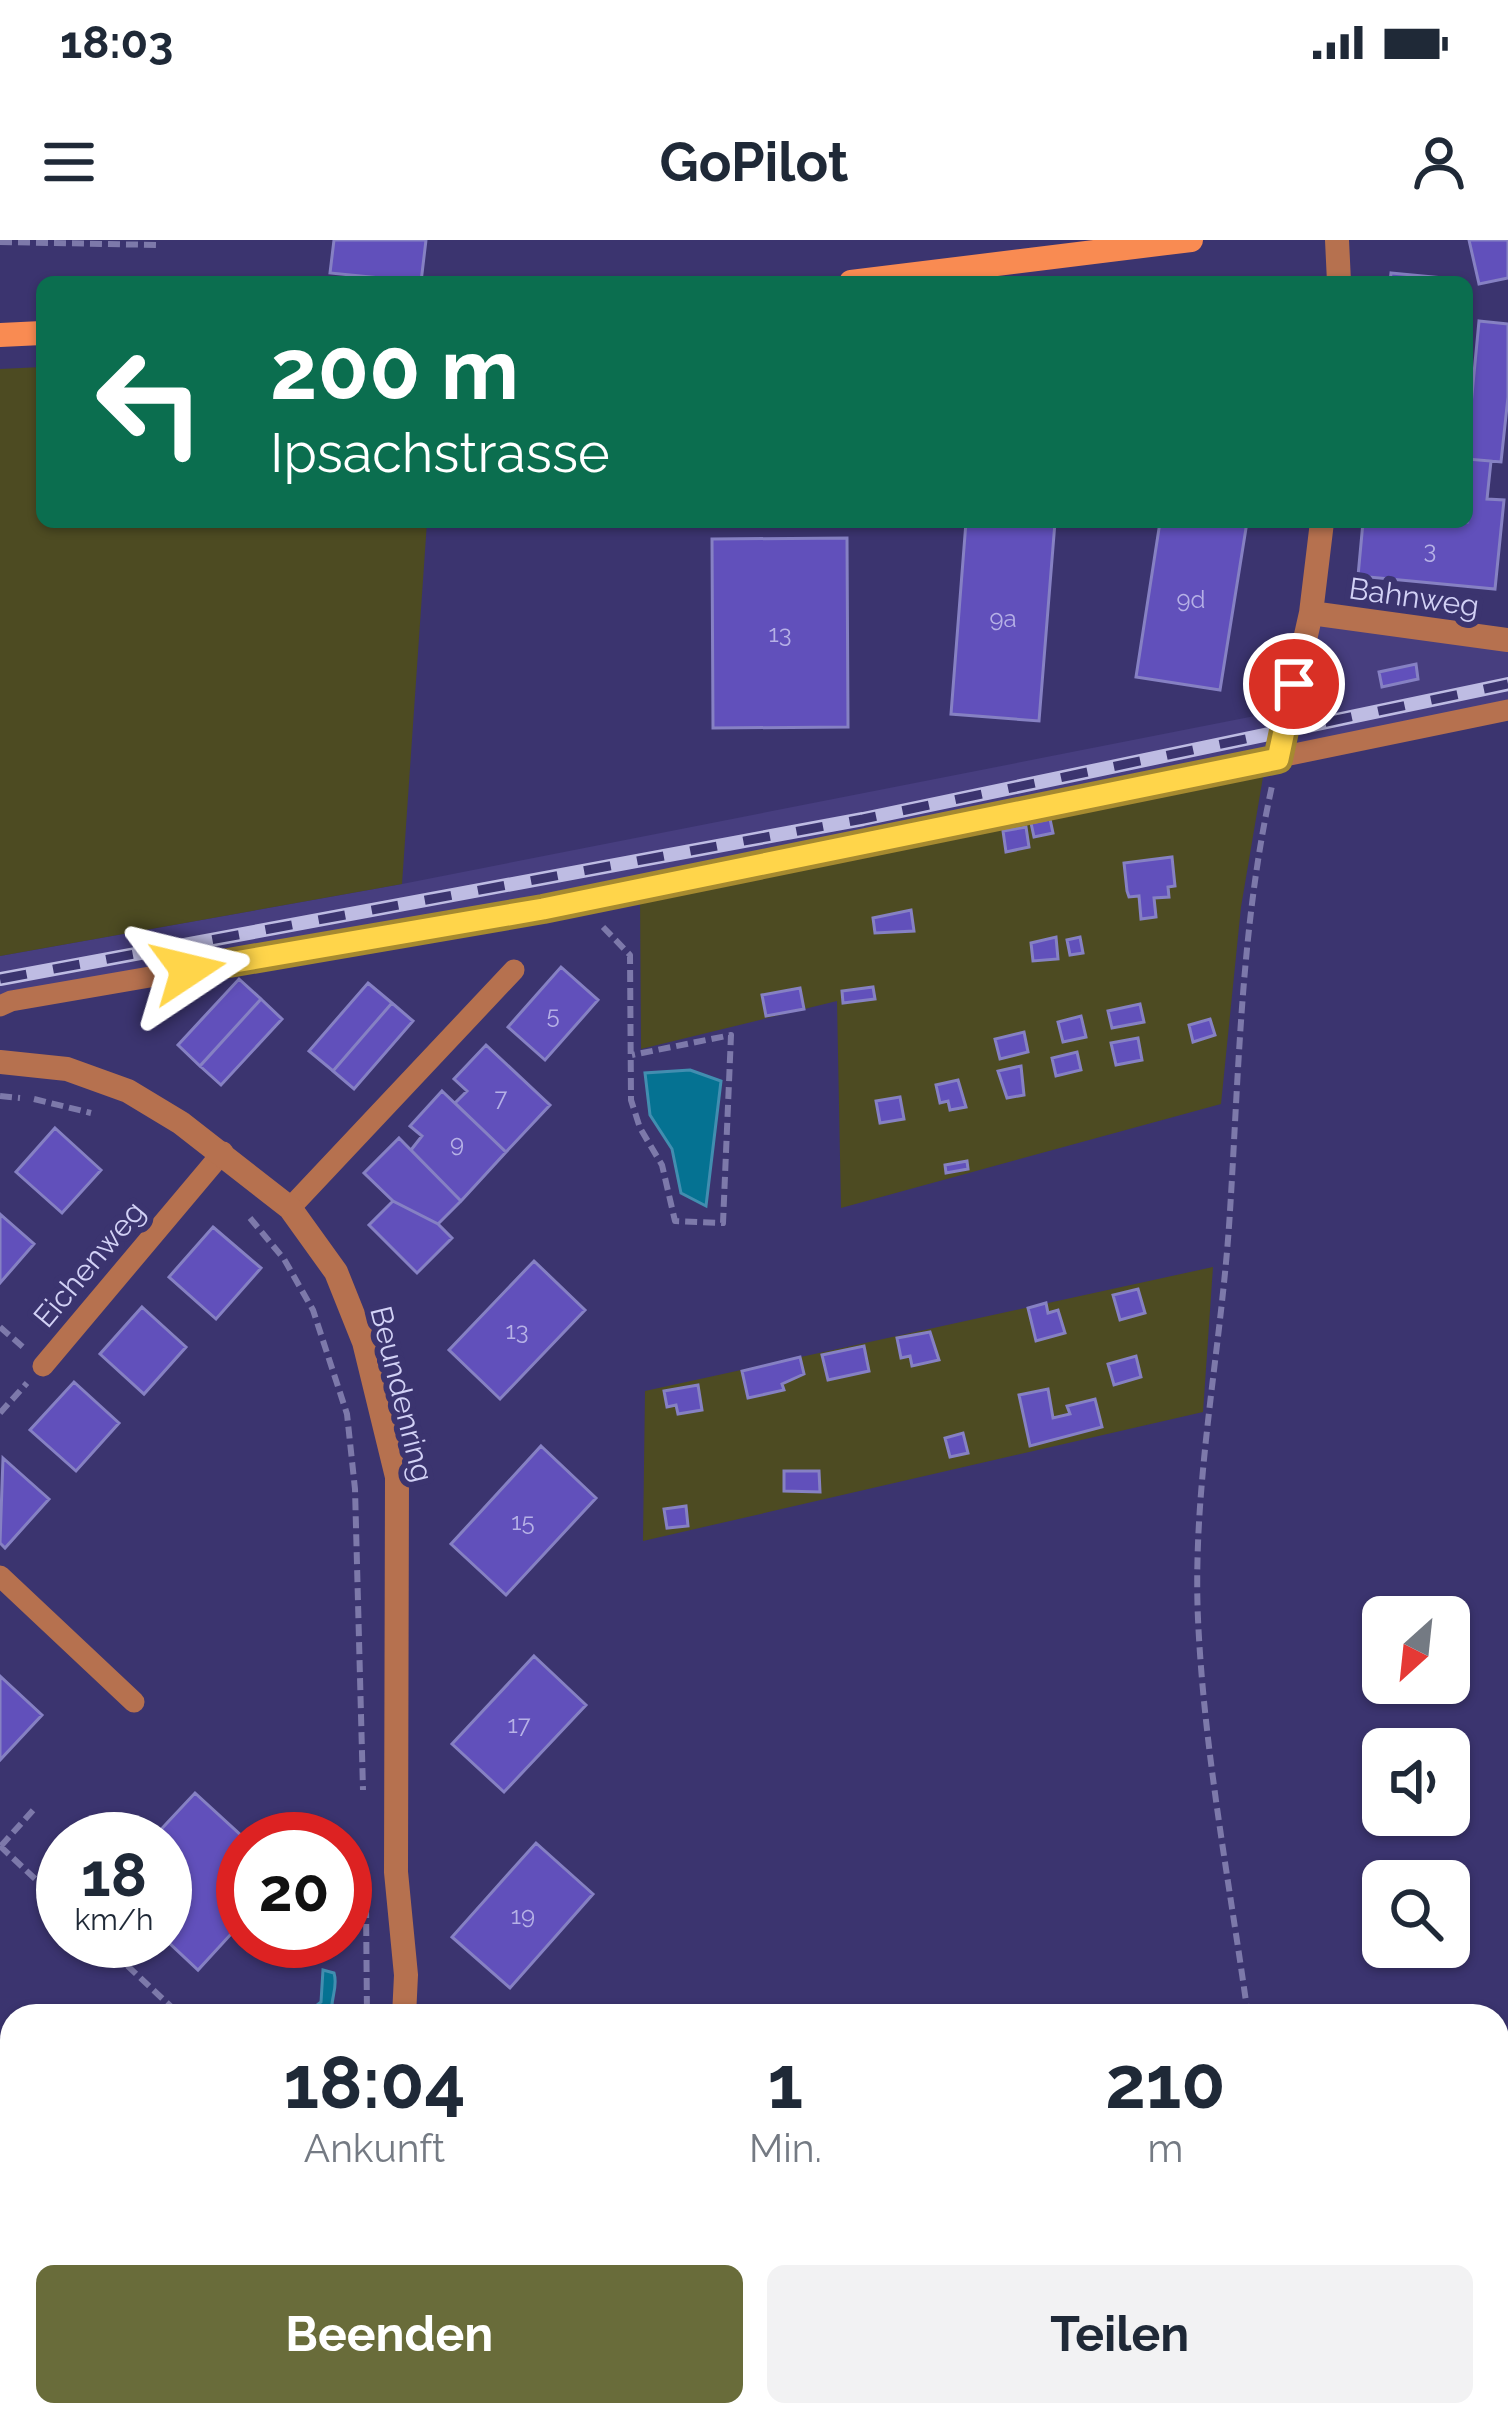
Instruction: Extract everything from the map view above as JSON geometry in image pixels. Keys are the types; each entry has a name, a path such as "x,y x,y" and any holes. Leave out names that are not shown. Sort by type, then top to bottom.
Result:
{"main road":[{"path":"900,276 1191,240"},
{"path":"0,335 36,333"}],"street":[{"path":"1337,240 1339,276"},
{"path":"1278,759 1311,613 1321,528"},
{"name":"Bahnweg","path":"1311,613 1508,640"},
{"name":"Beundenring","path":"0,1062 67,1069 128,1091 223,1152 290,1208 336,1272 364,1342 397,1477 396,1872 405,2004"}],"lane":[{"path":"0,1006 11,1000 574,902 1508,710"},
{"path":"290,1208 514,970"},
{"name":"Eichenweg","path":"43,1366 223,1152"},
{"path":"0,1576 134,1702"}],"path":[{"path":"0,242 158,244"},
{"path":"1246,2004 1208,1730 1198,1617 1202,1502 1229,1222 1246,951 1258,848 1278,759"},
{"path":"574,902 630,955 632,1100 640,1128 662,1165 675,1221 724,1223 730,1035 632,1055"},
{"path":"0,1096 96,1114"},
{"path":"245,1212 284,1259 313,1310 347,1414 355,1490 363,1797"},
{"name":"Eichenweg","path":"0,1413 43,1366"},
{"path":"35,1808 0,1846 36,1880"},
{"path":"130,1968 168,2004"},
{"path":"366,1968 367,2004"}],"shaded area":[{"path":"36,367 36,528 427,528 402,884 0,956 0,369"},
{"path":"1311,613 1508,640 1508,710 0,1006 0,956 402,884 1265,714"},
{"path":"1263,777 1241,907 1221,1104 841,1208 837,1001 641,1049 640,895"},
{"path":"1213,1267 1203,1412 643,1541 645,1391"}],"water":[{"path":"690,1070 721,1081 706,1206 681,1193 672,1149 650,1115 645,1073"},
{"path":"323,1970 334,1973 335,1984 332,2004 321,2002"}],"building":[{"path":"334,240 426,240 422,276 330,273"},
{"path":"1469,240 1508,240 1508,278 1479,284"},
{"path":"1479,321 1508,324 1508,397 1501,462 1473,460"},
{"path":"1473,460 1491,461 1487,499 1504,500 1495,589 1358,576 1362,528 1473,528"},
{"path":"966,528 1055,528 1039,721 951,714"},
{"path":"1159,528 1246,528 1220,690 1136,677"},
{"path":"847,538 848,727 713,728 712,539"},
{"path":"1416,664 1418,679 1382,687 1379,672"},
{"path":"1050,819 1053,833 1034,837 1031,823"},
{"path":"1026,827 1029,847 1006,852 1003,831"},
{"path":"1172,857 1175,886 1168,887 1169,897 1154,898 1156,917 1141,919 1139,896 1129,897 1127,891 1124,863"},
{"path":"911,910 914,931 875,933 873,918"},
{"path":"1056,937 1058,959 1033,961 1031,943"},
{"path":"1080,937 1083,953 1070,955 1067,940"},
{"path":"561,967 598,1000 545,1060 508,1027"},
{"path":"239,979 261,999 200,1066 178,1045"},
{"path":"368,983 392,1003 333,1071 309,1051"},
{"path":"873,987 875,999 843,1003 842,991"},
{"path":"800,988 804,1009 766,1016 762,995"},
{"path":"261,999 282,1019 221,1085 200,1066"},
{"path":"392,1003 413,1021 354,1089 333,1071"},
{"path":"1140,1004 1144,1022 1112,1028 1108,1011"},
{"path":"1081,1016 1086,1037 1063,1042 1058,1022"},
{"path":"1210,1019 1215,1035 1193,1042 1189,1025"},
{"path":"1024,1032 1028,1052 1000,1059 995,1039"},
{"path":"1138,1038 1142,1060 1116,1065 1111,1043"},
{"path":"486,1045 550,1105 506,1152 455,1103 467,1091 454,1079"},
{"path":"1077,1052 1081,1070 1056,1076 1052,1058"},
{"path":"1021,1066 1024,1095 1007,1098 998,1071"},
{"path":"958,1080 966,1107 950,1110 948,1101 940,1103 936,1085"},
{"path":"442,1091 506,1152 461,1201 411,1150 422,1136 410,1126"},
{"path":"900,1097 904,1119 880,1123 876,1101"},
{"path":"55,1128 101,1170 62,1213 16,1172"},
{"path":"399,1138 461,1201 438,1224 393,1201 364,1173"},
{"path":"967,1161 968,1169 946,1173 945,1165"},
{"path":"393,1201 438,1224 452,1238 417,1273 369,1225"},
{"path":"0,1214 34,1244 0,1283"},
{"path":"213,1227 261,1268 216,1319 169,1277"},
{"path":"534,1261 585,1310 500,1399 449,1350"},
{"path":"1138,1289 1145,1313 1120,1320 1113,1295"},
{"path":"1046,1303 1048,1313 1058,1310 1065,1333 1036,1341 1028,1308"},
{"path":"142,1307 186,1347 144,1394 100,1354"},
{"path":"930,1332 939,1360 912,1366 910,1356 901,1358 897,1338"},
{"path":"864,1346 869,1371 828,1380 822,1355"},
{"path":"1136,1356 1141,1377 1114,1385 1108,1364"},
{"path":"800,1357 804,1374 782,1384 784,1390 748,1398 742,1371"},
{"path":"74,1382 119,1423 76,1471 30,1430"},
{"path":"698,1385 702,1410 678,1414 676,1405 667,1407 664,1391"},
{"path":"1048,1389 1053,1418 1070,1414 1067,1406 1095,1399 1102,1427 1030,1446 1019,1395"},
{"path":"963,1433 968,1453 950,1457 945,1438"},
{"path":"541,1446 596,1498 506,1595 451,1544"},
{"path":"3,1458 49,1499 5,1548 0,1543"},
{"path":"784,1471 819,1471 820,1492 784,1491"},
{"path":"686,1506 688,1526 667,1528 664,1509"},
{"path":"534,1656 586,1705 504,1792 452,1744"},
{"path":"0,1676 42,1715 0,1760"},
{"path":"195,1793 216,1812 216,1950 198,1970 192,1964 192,1812 177,1812"},
{"path":"536,1843 593,1894 510,1988 452,1937"}],"railway":[{"path":"0,979 863,819 1508,684"}],"route":[{"path":"188,970 543,909 1278,759 1294,684"}]}
